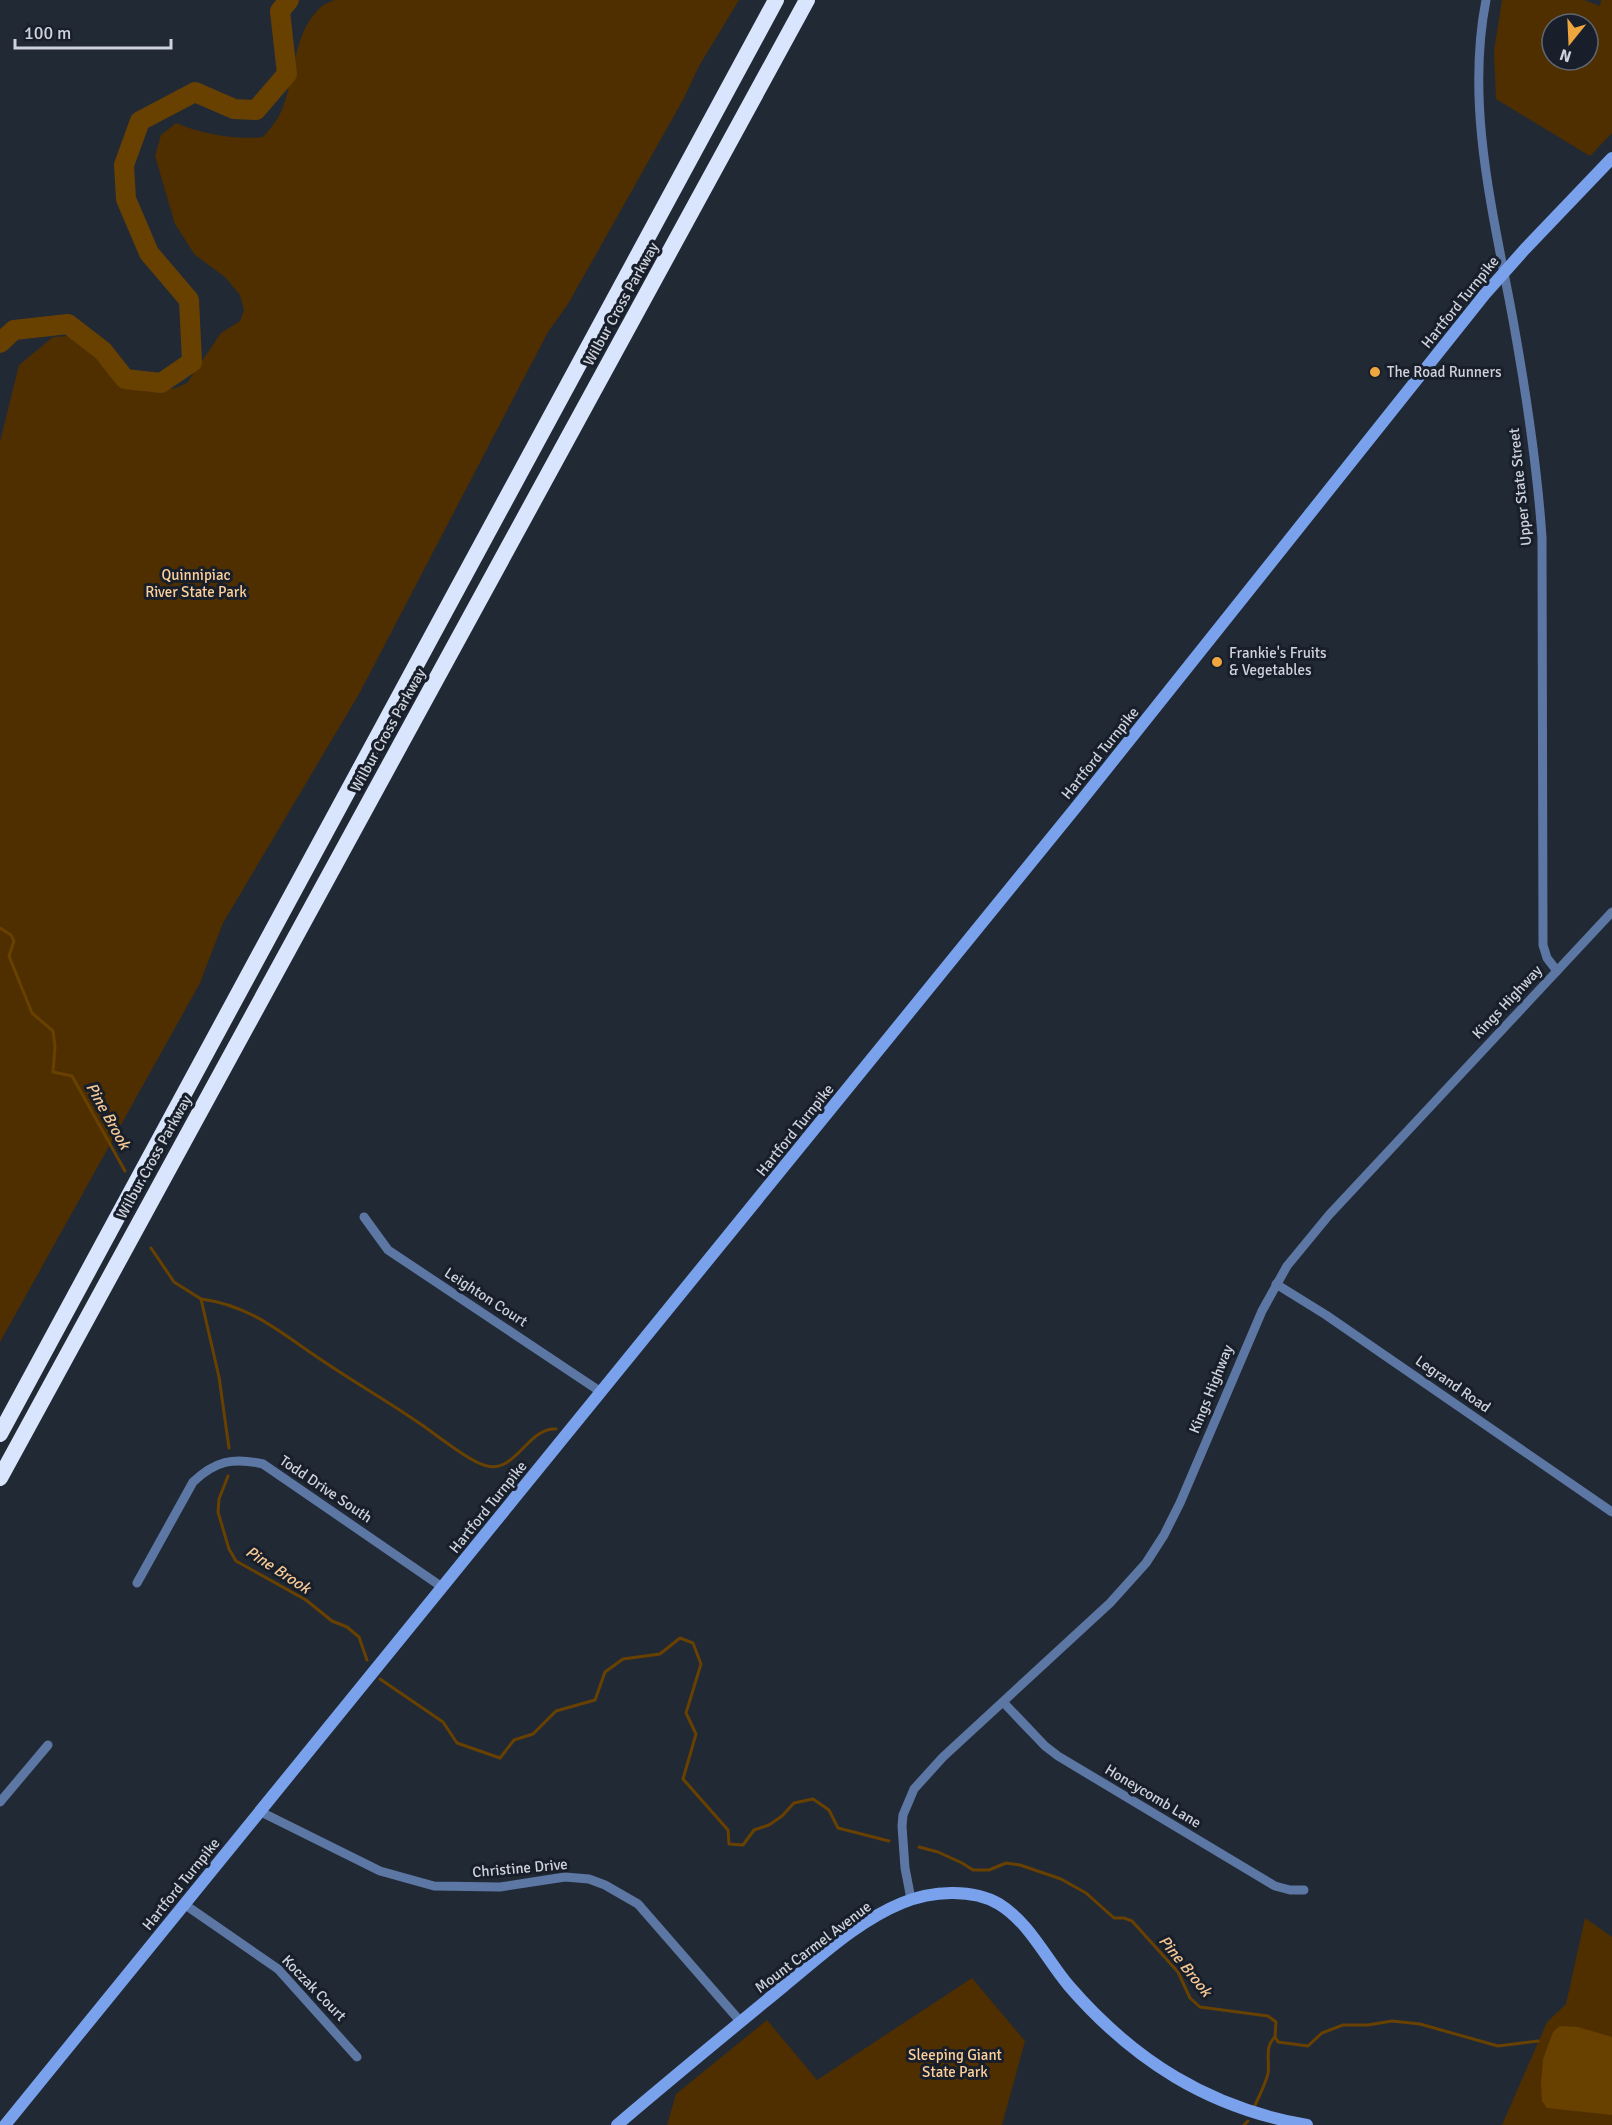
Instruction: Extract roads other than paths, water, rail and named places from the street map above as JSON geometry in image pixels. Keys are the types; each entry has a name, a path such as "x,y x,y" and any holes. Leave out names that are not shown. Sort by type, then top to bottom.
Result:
{"highway":[{"name":"Wilbur Cross Parkway","path":"0,1434 776,0"},
{"name":"Wilbur Cross Parkway","path":"0,1478 807,0"}],"main road":[{"name":"Hartford Turnpike","path":"5,2125 1085,796 1504,272 1612,158"},
{"name":"Mount Carmel Avenue","path":"616,2125 740,2021 874,1917 911,1899 927,1895 968,1894 979,1895 998,1903 1020,1921 1063,1979 1086,2005 1129,2044 1158,2066 1191,2087 1228,2104 1257,2115 1307,2125"}],"street":[{"name":"Upper State Street","path":"1486,0 1479,54 1478,91 1490,201 1513,322 1539,497 1542,537 1543,945 1547,958 1557,971"},
{"name":"Kings Highway","path":"911,1899 902,1838 903,1815 909,1797 930,1770 1124,1589 1154,1552 1180,1503 1247,1342 1276,1284 1298,1251 1612,912"},
{"name":"Leighton Court","path":"364,1217 388,1250 602,1392"},
{"name":"Legrand Road","path":"1276,1284 1326,1315 1612,1512"},
{"name":"Todd Drive South","path":"136,1583 193,1482 204,1471 219,1464 245,1460 263,1464 442,1587"},
{"name":"Honeycomb Lane","path":"1003,1702 1045,1746 1058,1756 1275,1886 1290,1890 1304,1890"},
{"path":"0,1802 48,1745"},
{"name":"Christine Drive","path":"259,1811 380,1871 434,1886 500,1887 565,1877 589,1879 605,1885 638,1904 740,2021"},
{"name":"Koczak Court","path":"184,1904 278,1969 357,2056"}],"waterway":[{"path":"0,343 14,330 68,324 103,351 125,379 161,383 192,362 189,300 149,253 126,199 124,165 140,121 195,92 234,109 256,110 287,74 280,11 289,0"},
{"name":"Pine Brook","path":"0,928 11,935 14,941 9,956 32,1013 53,1031 55,1047 53,1072 72,1076 125,1171"},
{"name":"Pine Brook","path":"151,1248 174,1282 201,1299 219,1377 229,1448"},
{"path":"201,1299 237,1308 253,1315 480,1464 497,1466 506,1463 537,1435 546,1430 556,1429"},
{"name":"Pine Brook","path":"228,1476 219,1499 218,1512 229,1549 236,1561 306,1600 332,1621 347,1627 359,1637 367,1660"},
{"name":"Pine Brook","path":"380,1679 443,1722 457,1743 500,1758 514,1740 533,1734 556,1711 595,1700 605,1672 623,1659 660,1654 680,1638 693,1643 701,1664 686,1713 696,1734 683,1779 728,1830 729,1844 743,1845 754,1830 769,1825 782,1816 794,1803 813,1799 829,1810 838,1828 889,1841"},
{"name":"Pine Brook","path":"919,1847 938,1852 973,1870 989,1870 1006,1863 1020,1865 1061,1879 1086,1893 1114,1918 1132,1921 1178,1972 1190,1998 1200,2007 1268,2016 1276,2022 1275,2037 1278,2042 1308,2046 1322,2033 1343,2025 1368,2025 1392,2021 1420,2024 1498,2046 1538,2041"},
{"path":"1255,2105 1268,2074 1268,2050 1275,2037"},
{"path":"1244,2125 1248,2121"}],"place":[{"name":"The Road Runners","path":"1375,372"},
{"name":"Frankie's Fruits & Vegetables","path":"1217,662"}],"park label":[{"name":"Quinnipiac River State Park","path":"196,584"},
{"name":"Sleeping Giant State Park","path":"955,2064"}]}
